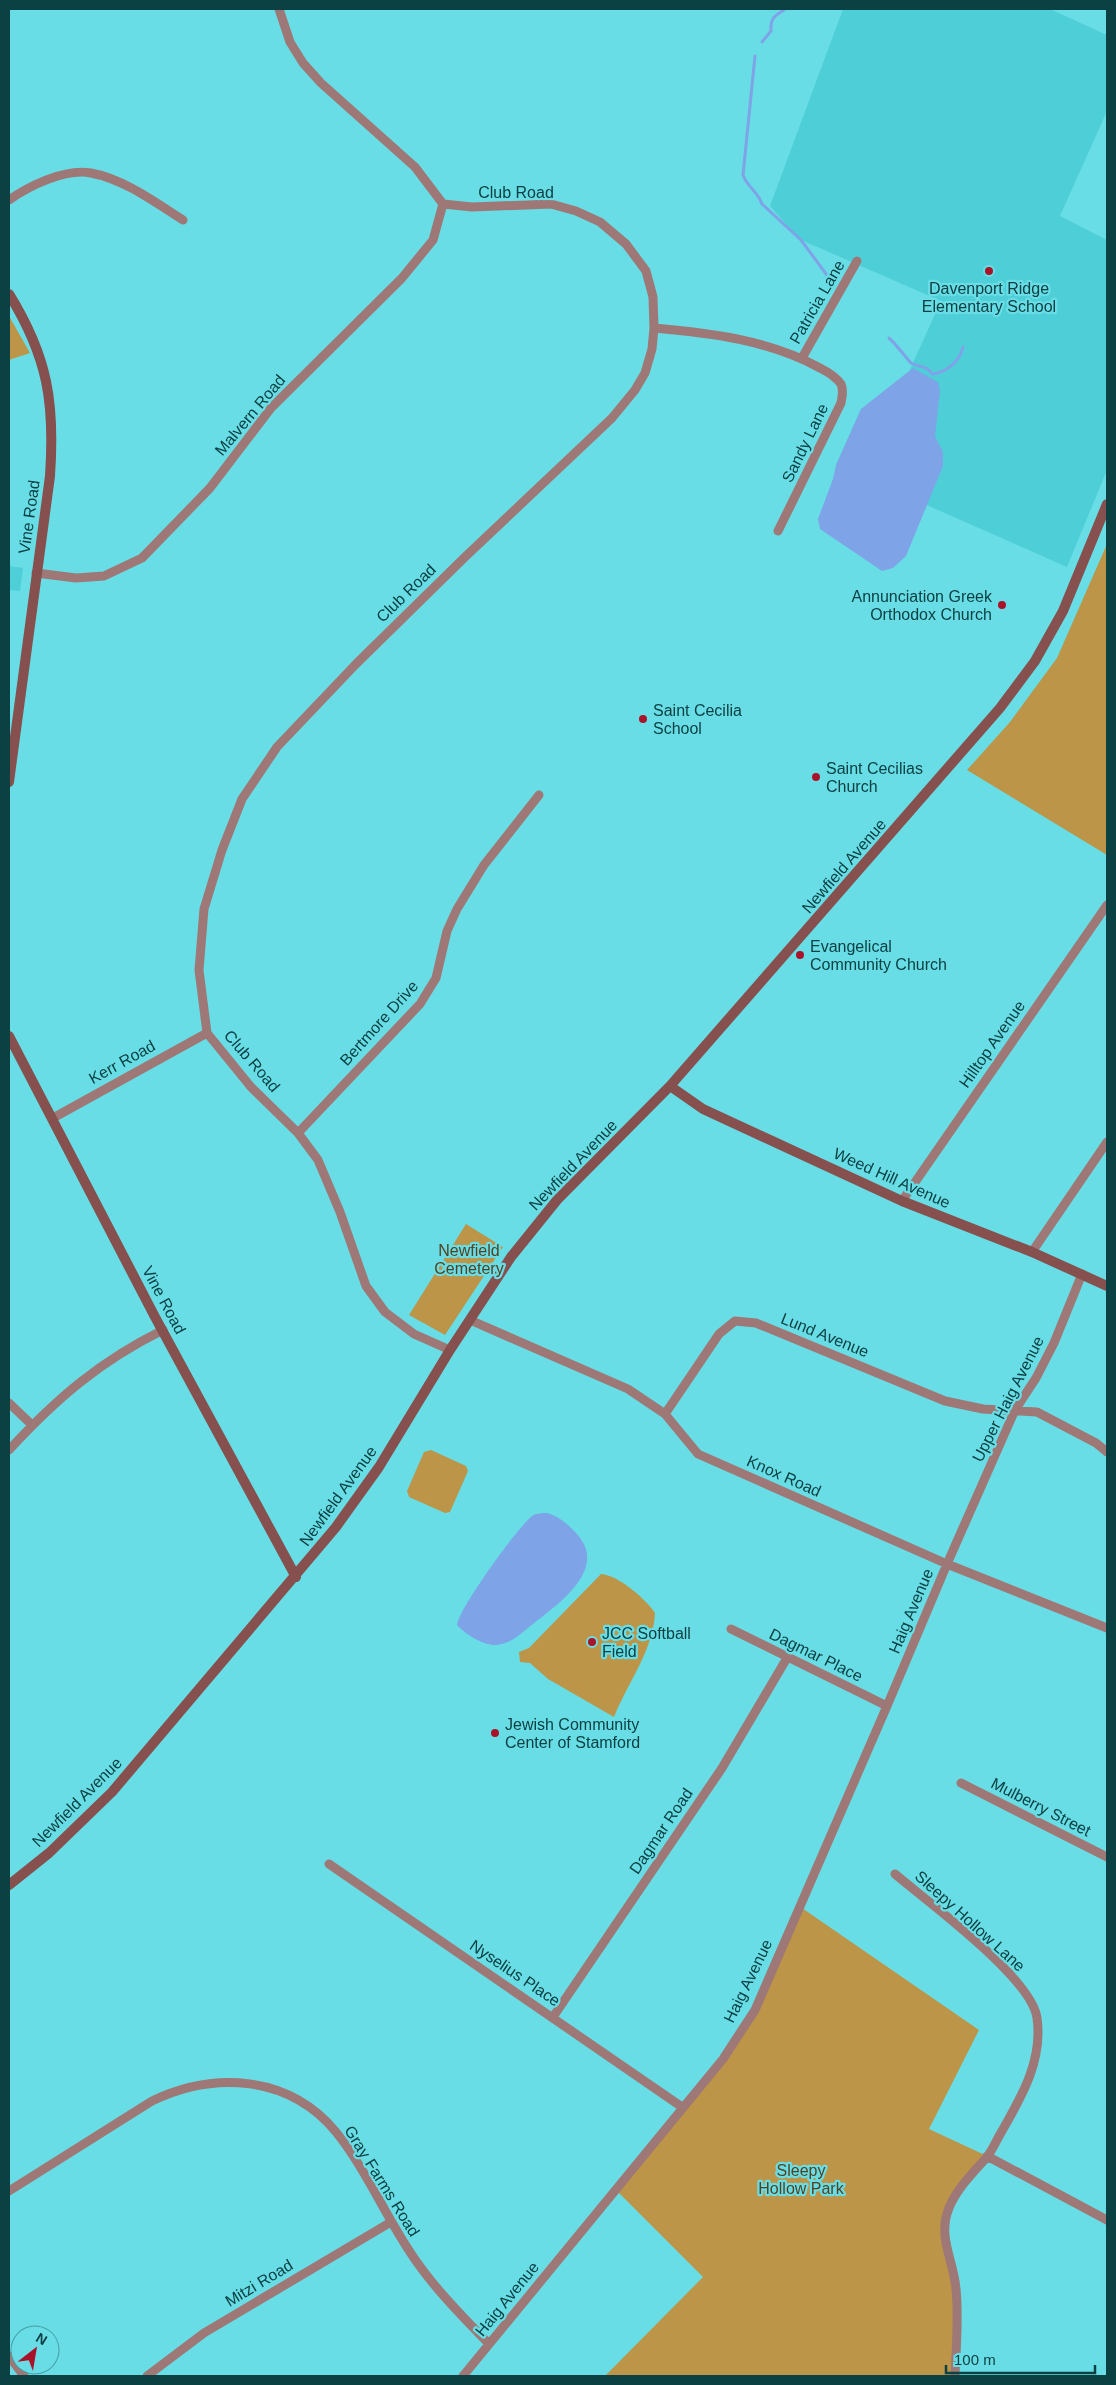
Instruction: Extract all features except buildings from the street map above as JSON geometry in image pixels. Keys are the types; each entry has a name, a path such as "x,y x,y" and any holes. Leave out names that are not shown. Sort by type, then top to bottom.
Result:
{"main road":[{"name":"Vine Road","path":"9,294 25,320 38,350 47,378 53,437 50,476 9,782"},
{"name":"Newfield Avenue","path":"9,1885 48,1853 112,1792 336,1528 379,1467 450,1350 511,1257 557,1200 670,1086 1000,708 1035,661 1062,611 1107,504"},
{"name":"Vine Road","path":"9,1036 163,1330 296,1577"},
{"name":"Weed Hill Avenue","path":"670,1086 703,1109 902,1201 1032,1252 1107,1286"}],"street":[{"path":"279,9 290,42 303,63 321,83 415,167 443,204"},
{"path":"9,200 30,186 60,176 90,172 119,183 184,220"},
{"name":"Club Road","path":"443,204 472,207 551,204 576,211 600,222 626,244 646,271 653,297 654,328 652,349 645,373 635,390 612,418 356,664 277,747 242,799 222,850 204,909 199,970 207,1033 251,1087 298,1133 318,1160 340,1212 366,1286 384,1312 414,1334 450,1350"},
{"name":"Malvern Road","path":"36,573 76,578 104,576 142,558 210,488 271,408 402,278 433,240 443,204"},
{"name":"Patricia Lane","path":"802,358 857,261"},
{"name":"Sandy Lane","path":"654,328 742,339 802,358 831,374 840,384 843,392 841,403 778,531"},
{"name":"Bertmore Drive","path":"298,1133 420,1004 436,978 447,931 457,909 484,865 540,795"},
{"name":"Hilltop Avenue","path":"902,1201 1107,905"},
{"name":"Kerr Road","path":"52,1118 207,1033"},
{"path":"1032,1252 1107,1142"},
{"name":"Upper Haig Avenue","path":"946,1564 1015,1410 1036,1378 1054,1343 1082,1274"},
{"name":"Knox Road","path":"470,1320 628,1388 665,1414 698,1454 946,1564 1107,1628"},
{"name":"Lund Avenue","path":"665,1414 719,1334 735,1321 756,1323 945,1401 982,1409 1015,1410"},
{"path":"9,1450 32,1424 79,1383 110,1359 163,1330"},
{"path":"9,1403 32,1424"},
{"path":"1015,1410 1037,1412 1096,1443 1107,1452"},
{"name":"Haig Avenue","path":"463,2376 682,2106 722,2060 755,2010 887,1706 946,1564"},
{"name":"Dagmar Place","path":"731,1629 887,1706"},
{"name":"Dagmar Road","path":"553,2017 722,1768 787,1658"},
{"name":"Mulberry Street","path":"961,1784 1107,1857"},
{"name":"Nyselius Place","path":"330,1864 682,2106"},
{"name":"Sleepy Hollow Lane","path":"895,1874 985,1950 1023,1988 1032,2002 1037,2018 1036,2052 1032,2074 988,2156 963,2183 949,2208 944,2228 945,2245 956,2288 955,2376"},
{"name":"Gray Farms Road","path":"9,2191 152,2101 176,2090 225,2081 248,2082 271,2089 299,2102 335,2131 349,2150 391,2222 430,2280 489,2344"},
{"path":"988,2156 1107,2220"},
{"name":"Mitzi Road","path":"147,2376 204,2333 391,2222"},
{"path":"9,2356 24,2376"}],"shaded area":[{"name":"Davenport Ridge Elementary School","path":"843,9 1050,9 1107,35 1107,111 1060,216 1107,240 1107,470 1067,567 836,465 861,409 887,420 941,301 799,239 770,206"},
{"path":"913,368 938,382 940,391 935,436 943,452 943,466 906,556 893,568 882,571 820,529 818,519 833,479 836,465 861,409"},
{"path":"9,566 23,568 20,591 9,590"},
{"path":"547,1513 566,1523 585,1545 587,1559 584,1572 577,1584 567,1596 521,1634 508,1642 492,1645 470,1636 457,1625 460,1616 478,1586 525,1523 534,1515"}],"green space":[{"path":"9,316 30,353 9,360"},
{"path":"1107,544 1107,855 967,770 1010,722 1057,658"},
{"name":"Newfield Cemetery","path":"466,1224 503,1247 445,1335 409,1315"},
{"path":"431,1450 466,1466 468,1471 450,1512 445,1513 409,1497 407,1491 424,1452"},
{"name":"JCC Softball Field","path":"601,1574 608,1575 623,1583 645,1601 655,1613 650,1640 645,1653 614,1717 548,1679 530,1663 520,1662 519,1652 529,1648"},
{"name":"Sleepy Hollow Park","path":"799,1906 979,2030 929,2129 987,2156 963,2183 944,2228 956,2288 955,2376 605,2376 703,2277 615,2189 741,2031"}],"waterway":[{"path":"762,42 771,31 773,18 784,10"},
{"path":"755,56 743,175 762,204 801,240 832,282"},
{"path":"889,338 911,363 925,368 932,374 947,369 952,365 959,357 963,347"}],"place":[{"name":"Davenport Ridge Elementary School","path":"989,271"},
{"name":"Annunciation Greek Orthodox Church","path":"1002,605"},
{"name":"Saint Cecilia School","path":"643,719"},
{"name":"Saint Cecilias Church","path":"816,777"},
{"name":"Evangelical Community Church","path":"800,955"},
{"name":"JCC Softball Field","path":"592,1642"},
{"name":"Jewish Community Center of Stamford","path":"495,1733"}]}
